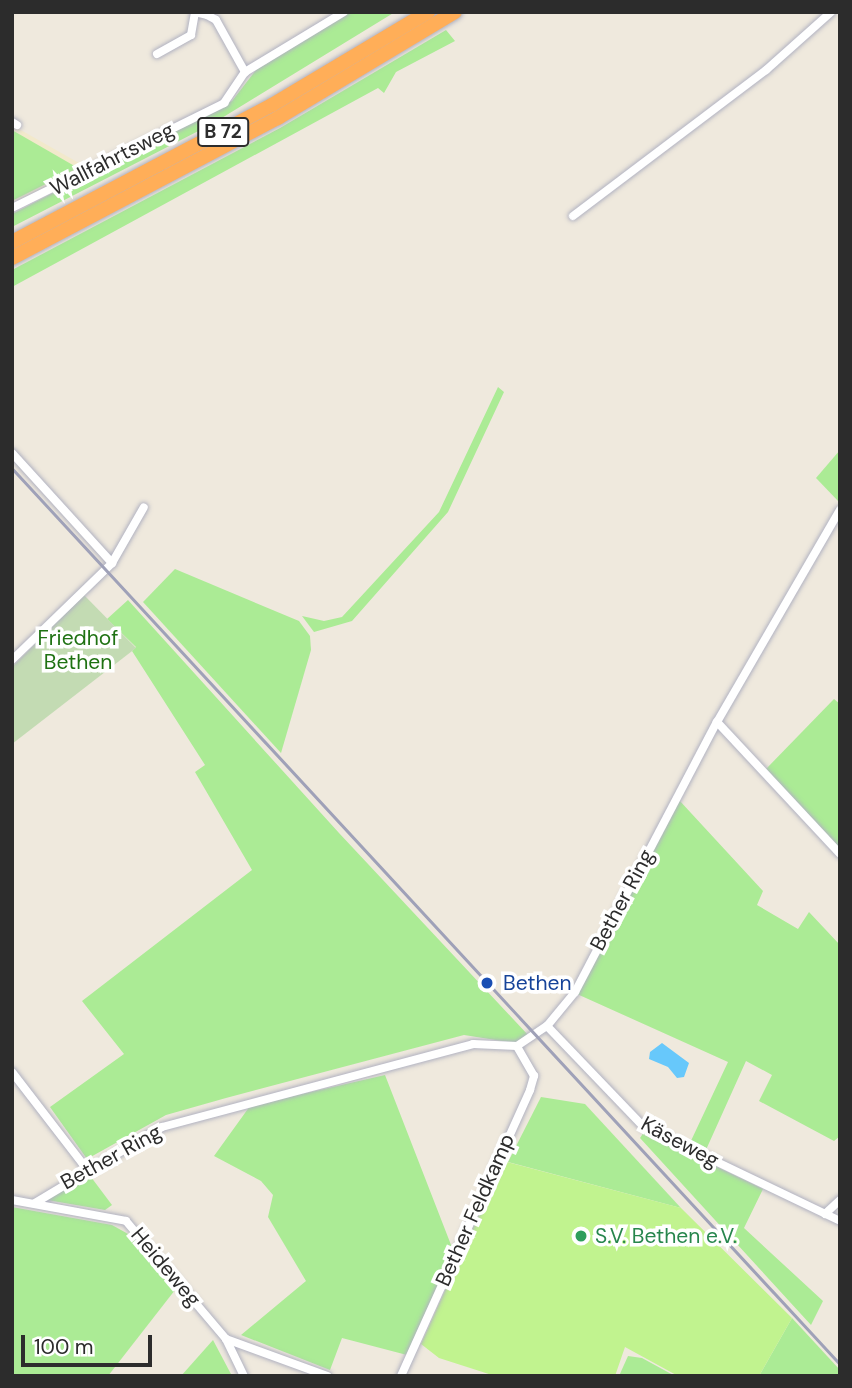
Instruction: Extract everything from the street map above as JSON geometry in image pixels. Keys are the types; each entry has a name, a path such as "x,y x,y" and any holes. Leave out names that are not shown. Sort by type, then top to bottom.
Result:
{"highway":[{"name":"B 72","path":"12,242 235,125 428,12"},
{"name":"B 72","path":"12,258 278,118 454,12"}],"street":[{"path":"157,54 191,35 195,12 216,20 245,72"},
{"name":"Wallfahrtsweg","path":"12,208 224,103 245,72 344,12"},
{"path":"573,216 766,70 831,12"},
{"path":"12,453 112,563"},
{"path":"12,660 112,563 144,507"},
{"name":"Bether Ring","path":"35,1203 86,1168 149,1132 228,1107 473,1044 517,1046 547,1026 575,992 717,722 840,510"},
{"path":"717,722 840,854"},
{"name":"Käseweg","path":"547,1026 644,1127 840,1221"},
{"name":"Bether Feldkamp","path":"401,1376 530,1090 534,1076 517,1046"},
{"path":"12,1072 86,1168"},
{"name":"Heideweg","path":"12,1200 126,1221 226,1339 244,1376"},
{"path":"825,1214 840,1200"},
{"path":"226,1339 327,1376"}],"shaded area":[{"path":"12,125 86,167 12,203"}],"green space":[{"path":"349,12 395,12 212,124 12,227 12,214 232,101 256,70"},
{"path":"446,30 455,41 396,72 384,93 378,88 12,287 12,270 280,128"},
{"path":"12,130 78,168 12,201"},
{"path":"498,387 504,392 448,512 352,621 314,632 302,616 324,621 342,617 439,512"},
{"path":"840,450 840,500 839,502 816,478"},
{"path":"175,569 299,621 310,636 311,650 281,753 143,602"},
{"name":"Friedhof Bethen","path":"84,595 136,648 12,744 12,667"},
{"path":"128,600 339,833 529,1036 515,1043 464,1035 226,1098 166,1115 87,1159 50,1107 124,1054 82,1001 252,870 195,772 205,765 132,651 136,647 107,619"},
{"path":"834,699 840,704 840,848 766,769"},
{"path":"679,800 763,891 757,905 798,929 809,912 840,945 840,1136 834,1141 759,1101 772,1075 746,1061 705,1152 689,1145 728,1062 577,994"},
{"path":"385,1075 453,1250 407,1355 342,1338 330,1370 241,1335 306,1281 268,1217 273,1195 261,1181 214,1156 250,1106"},
{"path":"541,1097 585,1104 681,1208 508,1162"},
{"path":"644,1132 763,1189 744,1228 823,1301 811,1325 640,1138"},
{"path":"503,1161 681,1208 792,1318 759,1376 678,1376 625,1347 615,1376 495,1376 439,1358 421,1344"},
{"path":"88,1173 112,1205 105,1210 47,1200"},
{"path":"12,1207 112,1225 130,1235 175,1290 108,1376 12,1376"},
{"path":"792,1318 840,1370 840,1376 759,1376"},
{"path":"213,1340 232,1376 181,1376"},
{"path":"628,1356 642,1358 675,1376 619,1376"}],"water":[{"path":"662,1043 689,1063 684,1077 677,1078 668,1067 649,1059 650,1052"}],"railway":[{"path":"12,468 840,1364"}],"place":[{"name":"Bethen","path":"487,983"},
{"name":"S.V. Bethen e.V.","path":"581,1236"}]}
